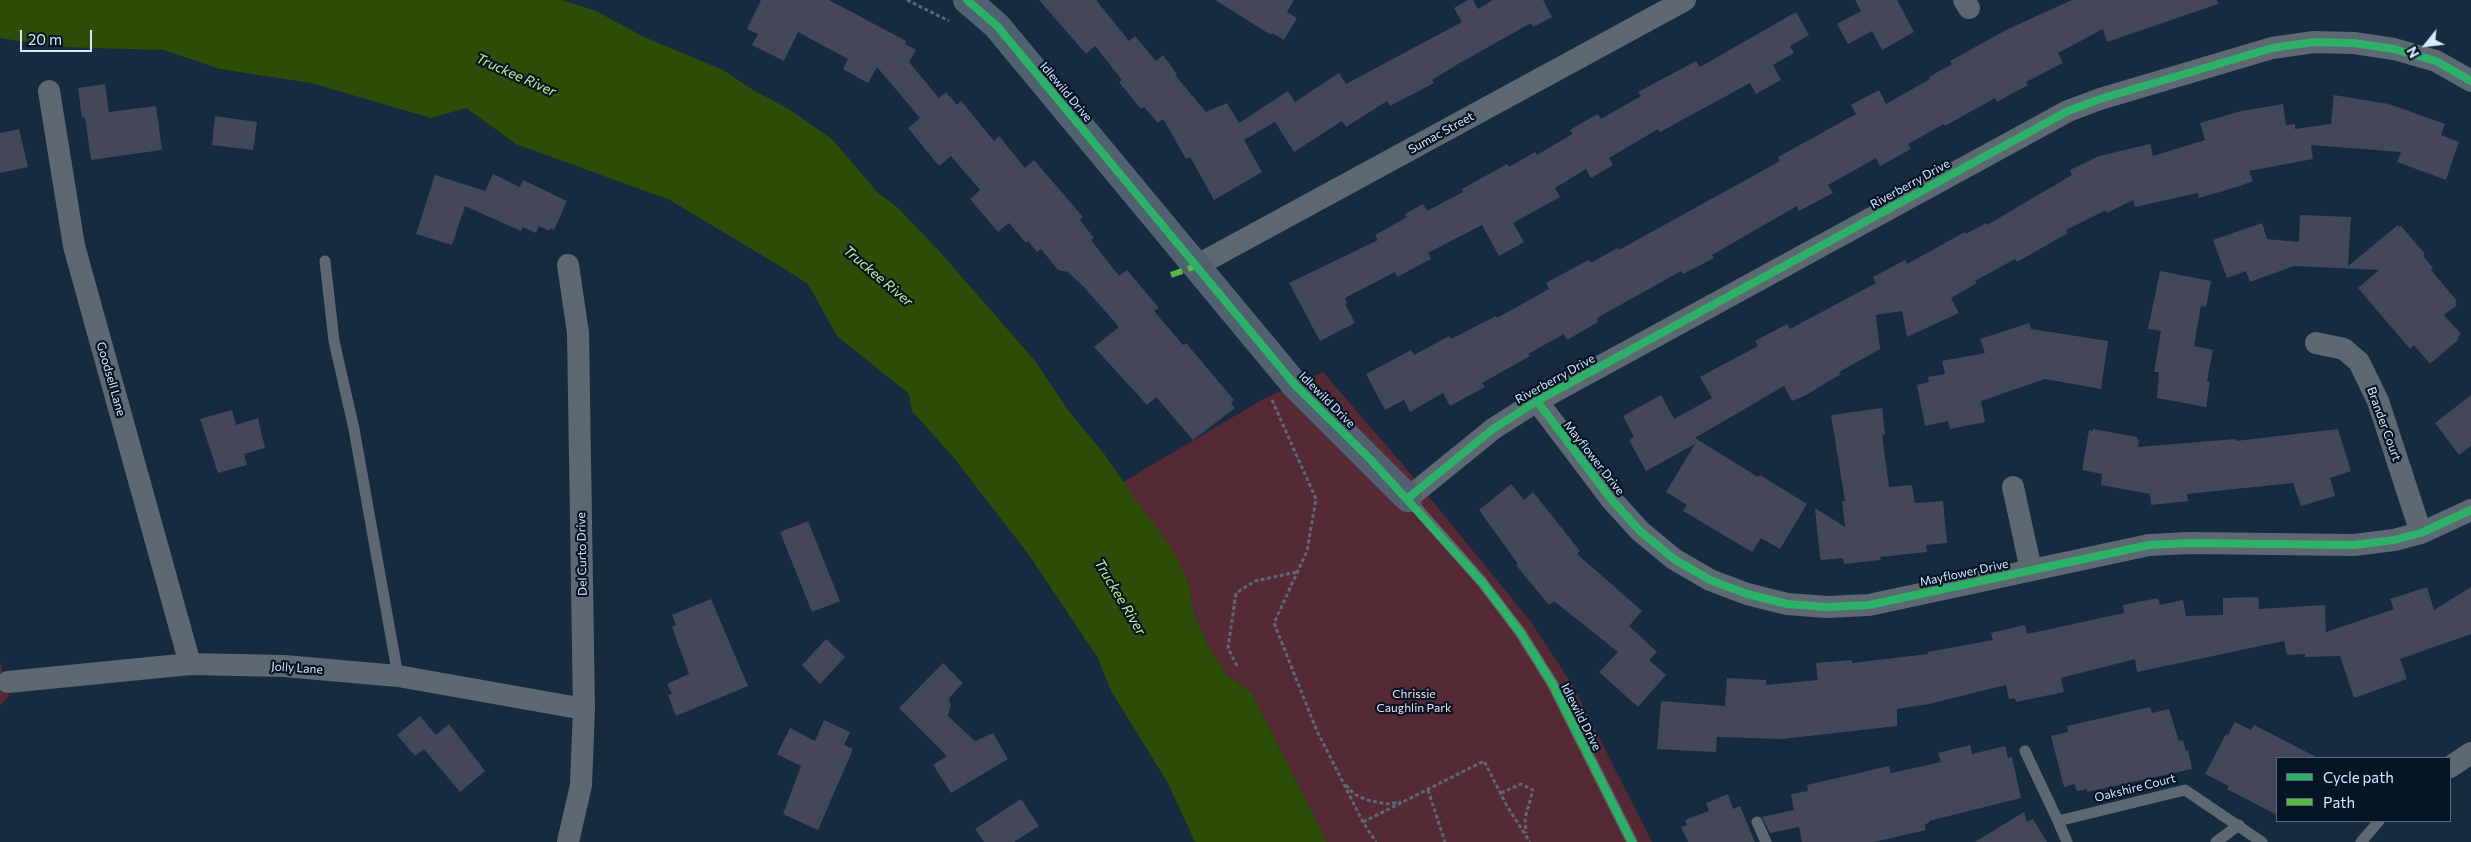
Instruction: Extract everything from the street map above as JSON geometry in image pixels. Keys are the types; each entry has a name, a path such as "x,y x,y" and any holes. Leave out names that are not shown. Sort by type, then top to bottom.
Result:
{"street":[{"name":"Idlewild Drive","path":"967,0 997,26 1295,385 1408,498"},
{"name":"Sumac Street","path":"1196,266 1685,0"},
{"name":"Riverberry Drive","path":"1408,498 1493,429 1537,401 2068,111 2100,99 2272,48 2314,42 2354,43 2394,50 2436,62 2471,81"},
{"name":"Goodsell Lane","path":"49,91 74,246 190,664"},
{"name":"Del Curto Drive","path":"568,264 578,333 584,709 581,785 568,842"},
{"name":"Brander Court","path":"2316,343 2344,349 2359,362 2378,401 2421,533"},
{"name":"Mayflower Drive","path":"1537,401 1611,499 1640,531 1674,559 1710,580 1747,594 1787,604 1819,607 1869,605 2149,545 2190,543 2354,545 2394,540 2421,533 2471,510"},
{"path":"2013,487 2031,570"},
{"name":"Jolly Lane","path":"8,682 190,664 284,666 398,676 584,709"},
{"path":"2451,766 2471,753"}],"lane":[{"path":"325,261 334,341 354,429 398,676"},
{"name":"Idlewild Drive","path":"1408,498 1482,582 1520,632 1552,683 1632,842"},
{"path":"2025,751 2067,842"},
{"name":"Oakshire Court","path":"2058,821 2185,790 2262,842"},
{"path":"1757,822 1766,842"},
{"path":"2361,842 2378,822"},
{"path":"2216,842 2239,825"}],"path":[{"path":"907,0 951,22"},
{"path":"1270,396 1316,499 1307,551 1274,623 1317,731 1363,822 1376,842"},
{"path":"1237,666 1228,648 1236,593 1255,581 1297,572"},
{"path":"1363,822 1484,761 1530,842"},
{"path":"1342,781 1354,794 1367,800 1387,804 1404,802"},
{"path":"1501,793 1521,784 1533,790 1525,818 1526,835"},
{"path":"1428,790 1445,842"}],"green space":[{"name":"Chrissie Caughlin Park","path":"1323,372 1399,460 1531,622 1573,686 1652,842 1327,842 1252,693 1226,674 1210,649 1195,617 1188,581 1123,482 1265,398"},
{"path":"0,661 9,696 0,706"}],"water":[{"name":"Truckee River","path":"0,0 562,0 596,11 644,37 723,70 753,90 787,108 832,139 878,193 897,207 941,253 1035,361 1068,410 1105,455 1170,545 1188,581 1195,617 1210,649 1226,674 1252,693 1327,842 1195,842 1168,783 1111,691 1098,658 1029,555 954,458 912,411 909,394 837,336 808,284 780,266 670,200 516,144 466,108 431,118 311,83 220,69 164,50 58,47 0,38"}],"building":[{"path":"761,0 829,0 906,41 905,44 916,50 909,62 939,98 946,92 957,105 961,101 994,141 999,136 1025,168 1034,160 1083,217 1080,220 1094,238 1091,240 1119,276 1127,270 1159,308 1154,311 1183,345 1186,343 1234,400 1231,403 1235,408 1193,440 1156,397 1147,405 1094,347 1119,327 1083,286 1068,272 1058,270 1041,249 1037,252 1028,241 1026,243 1009,223 998,232 970,199 980,190 951,156 939,166 908,128 920,118 877,67 868,83 843,69 848,59 798,32 784,61 752,45 758,34 747,29"},
{"path":"1039,0 1096,0 1129,41 1135,36 1156,61 1163,55 1177,74 1175,75 1206,112 1227,103 1239,123 1288,91 1295,102 1339,73 1346,84 1462,22 1454,8 1468,0 1473,0 1478,9 1493,0 1543,0 1552,17 1533,27 1531,23 1432,80 1434,83 1390,106 1387,101 1346,127 1342,121 1294,152 1275,122 1244,140 1262,172 1214,200 1190,157 1186,159 1163,119 1158,123 1144,107 1141,109 1119,82 1122,80 1095,46 1086,54"},
{"path":"1215,0 1294,0 1287,12 1297,18 1284,40 1272,33 1271,35"},
{"path":"1855,0 1897,0 1914,32 1882,50 1872,31 1848,44 1837,24 1861,11"},
{"path":"2072,0 2217,0 2218,4 2107,42 2103,29 2058,53 2063,63 2026,82 2028,85 1997,102 1995,98 1945,126 1944,124 1908,144 1911,149 1880,166 1876,158 1828,185 1833,193 1799,211 1797,206 1712,255 1714,258 1683,274 1681,271 1597,318 1598,322 1567,340 1564,334 1528,354 1530,356 1482,383 1485,387 1450,406 1443,393 1410,412 1404,400 1385,410 1366,374 1411,350 1414,355 1449,336 1451,339 1496,316 1497,318 1549,289 1546,283 1589,260 1591,263 1617,248 1619,250 1780,161 1778,157 1856,114 1851,105 1879,90 1886,104 1930,79 1929,77 1952,64 1950,61 2008,29"},
{"path":"1796,12 1809,35 1790,46 1794,53 1773,65 1781,80 1756,94 1750,83 1660,132 1658,129 1609,158 1613,165 1591,178 1586,169 1555,188 1560,197 1513,223 1524,242 1499,256 1482,225 1428,253 1431,259 1397,277 1395,272 1345,298 1347,303 1345,304 1355,323 1320,341 1289,283 1378,240 1375,235 1407,217 1405,214 1423,204 1427,211 1463,192 1462,189 1507,164 1509,167 1535,152 1537,155 1572,134 1570,130 1592,117 1598,114 1601,119 1641,96 1638,92 1696,61 1700,67"},
{"path":"105,84 109,112 156,106 162,150 91,160 85,117 82,118 78,88"},
{"path":"2334,95 2389,104 2445,124 2441,135 2459,142 2446,180 2397,162 2401,152 2311,145 2313,159 2249,171 2253,181 2240,186 2199,198 2198,193 2135,207 2133,200 2107,213 2106,210 2066,230 2068,233 2017,262 2015,259 1975,281 1977,283 1951,298 1959,313 1907,337 1902,311 1876,315 1880,349 1839,372 1841,374 1806,395 1792,401 1784,386 1695,438 1758,477 1760,475 1807,504 1780,549 1761,538 1752,552 1683,511 1687,505 1666,492 1695,444 1646,471 1629,440 1634,437 1623,416 1661,395 1674,419 1712,398 1700,377 1758,346 1755,341 1787,324 1790,329 1876,283 1873,277 1905,260 1907,264 1965,232 1966,234 1986,223 1987,225 2072,175 2070,170 2099,156 2150,144 2153,156 2205,140 2200,123 2241,111 2283,104 2286,125 2295,124 2295,129 2331,124"},
{"path":"215,116 257,122 253,150 212,145"},
{"path":"19,129 28,167 0,173 0,133"},
{"path":"493,174 520,187 523,180 567,201 554,230 551,228 549,231 539,226 536,233 523,227 521,231 465,206 452,245 416,234 435,175 485,191"},
{"path":"2300,215 2351,217 2348,266 2398,225 2399,227 2401,226 2425,254 2423,256 2433,268 2431,270 2457,301 2455,303 2457,305 2444,315 2461,334 2457,338 2459,339 2430,364 2414,345 2410,349 2358,288 2379,270 2294,266 2250,282 2246,271 2227,278 2213,240 2262,223 2267,239 2299,242"},
{"path":"2160,271 2211,281 2206,307 2201,306 2194,346 2213,350 2207,381 2210,382 2206,407 2157,398 2159,372 2154,372 2161,331 2148,329"},
{"path":"2029,323 2031,329 2108,341 2101,389 2045,379 1981,401 1985,422 1950,429 1948,421 1925,426 1917,385 1929,382 1928,377 1945,374 1942,361 1985,353 1980,339"},
{"path":"2471,395 2471,446 2459,455 2435,423"},
{"path":"1882,408 1885,434 1882,435 1889,487 1912,485 1915,503 1943,501 1947,543 1926,545 1927,552 1880,557 1881,560 1844,564 1843,558 1822,560 1820,558 1815,508 1845,527 1842,501 1845,501 1831,415"},
{"path":"232,410 236,425 258,418 265,448 244,454 247,465 218,473 200,419"},
{"path":"2093,429 2137,437 2139,440 2138,447 2236,439 2236,441 2338,429 2351,471 2330,478 2335,496 2301,506 2293,483 2187,494 2188,501 2151,505 2150,494 2101,485 2102,474 2082,470 2089,430 2093,431"},
{"path":"1511,484 1524,500 1533,492 1580,551 1577,554 1642,611 1629,626 1657,652 1649,660 1666,675 1638,707 1599,672 1618,652 1554,601 1549,605 1516,565 1518,564 1479,510"},
{"path":"808,521 840,601 812,612 780,532"},
{"path":"2427,587 2434,610 2471,587 2471,634 2400,659 2407,679 2354,698 2340,656 2305,657 2305,654 2287,655 2284,641 2137,672 2135,659 2061,678 2064,692 2016,702 2015,698 2009,699 2006,685 1929,704 1897,709 1897,726 1782,739 1717,737 1716,752 1657,749 1661,701 1725,706 1727,678 1766,680 1766,685 1818,680 1816,663 1852,660 1852,663 1928,654 1928,652 1993,640 1991,633 2025,625 2027,634 2124,613 2123,605 2158,598 2160,605 2183,600 2186,616 2223,615 2223,598 2258,597 2259,609 2325,605 2326,632 2394,609 2390,599"},
{"path":"711,599 748,686 676,716 668,695 672,694 667,684 689,674 672,627 676,625 672,615"},
{"path":"826,639 845,657 820,684 802,665"},
{"path":"943,663 963,683 949,698 951,706 948,716 975,741 993,733 1008,759 951,793 933,765 947,756 899,708"},
{"path":"2150,707 2152,713 2169,709 2179,741 2183,740 2186,751 2188,750 2192,769 2087,792 2087,789 2077,791 2074,784 2064,787 2051,736 2068,732 2067,726"},
{"path":"420,716 436,735 449,724 485,771 460,792 424,749 415,756 397,735"},
{"path":"824,720 850,732 844,745 853,749 818,830 783,814 801,766 777,754 790,728 815,741"},
{"path":"2235,722 2251,730 2254,725 2316,757 2276,757 2276,814 2227,789 2229,786 2205,774 2226,734 2228,735"},
{"path":"1970,745 1972,754 2005,746 2008,758 2012,757 2021,798 1929,821 1929,823 1925,824 1926,830 1874,842 1802,842 1799,827 1770,833 1762,817 1794,810 1791,794 1808,791 1807,785 1889,766 1891,773 1941,762 1938,753"},
{"path":"1728,794 1733,809 1740,806 1755,842 1688,842 1681,827 1687,825 1685,820 1709,811 1706,803"},
{"path":"1021,799 1039,826 1014,842 984,842 975,829"},
{"path":"2024,812 2027,822 2033,819 2047,842 1975,842"}],"marked path":[{"path":"1171,275 1196,266"}],"cycle path":[{"path":"967,0 997,26 1295,385 1371,460 1482,582 1520,632 1552,683 1632,842"},
{"path":"1408,498 1493,429 1537,401 2068,111 2100,99 2272,48 2314,42 2354,43 2394,49 2436,61 2471,81"},
{"path":"1537,401 1611,499 1640,531 1674,559 1710,580 1747,594 1787,604 1827,607 1869,605 2149,545 2190,543 2354,545 2394,540 2421,533 2471,510"}]}
